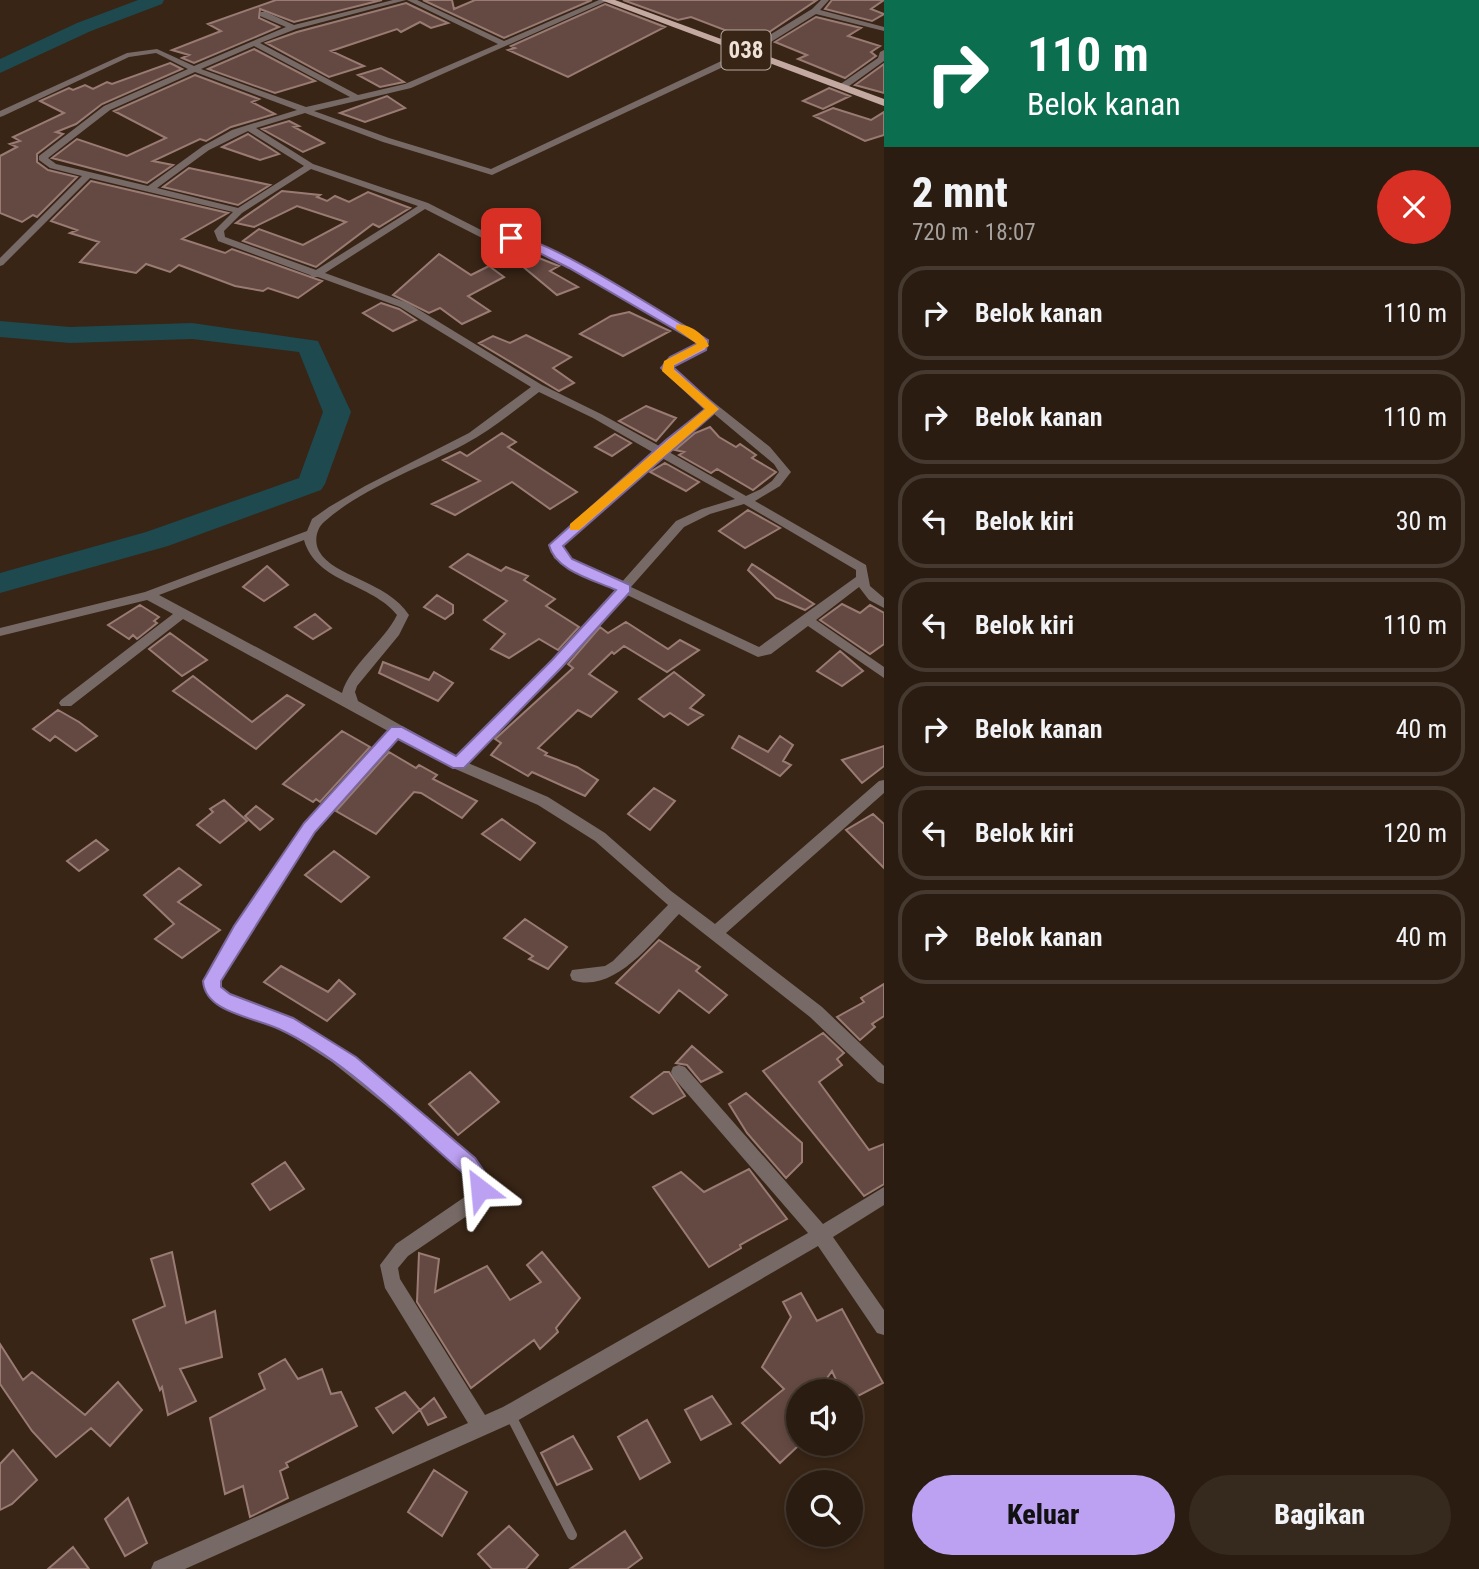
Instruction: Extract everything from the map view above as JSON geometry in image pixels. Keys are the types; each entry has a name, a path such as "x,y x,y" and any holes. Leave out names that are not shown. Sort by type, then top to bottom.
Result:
{"main road":[{"name":"038","path":"606,0 750,51 884,103"}],"street":[{"path":"239,211 53,166 42,158 80,132 107,108 254,43 293,27 402,0"},
{"path":"411,0 504,44"},
{"path":"149,190 206,148 248,127 408,86 606,0"},
{"path":"0,114 138,52 157,51 195,69 386,140 492,172 750,51 815,11 825,0"},
{"path":"815,11 884,29"},
{"path":"263,14 293,27"},
{"path":"254,43 357,98"},
{"path":"842,87 882,60 884,52"},
{"path":"248,127 310,166 425,205 487,237 521,239 624,294 701,340 704,342 702,348 674,360 667,368 712,409 782,465 785,472 777,482 745,499 707,509 686,519 557,664 458,764"},
{"path":"310,166 239,211 219,231 221,239 404,305 538,387 597,416 854,562 862,568 862,579 868,593 884,604"},
{"path":"0,263 88,175"},
{"path":"315,275 425,205"},
{"path":"352,704 348,692 351,684 395,632 403,615 389,598 327,565 314,554 309,544 309,534 316,522 356,494 465,440 511,411 538,387"},
{"path":"712,409 556,545 558,555 567,562 758,652 766,651 862,579"},
{"path":"0,632 148,595 309,534"},
{"path":"148,595 458,764 543,801 600,837 678,905 816,1012 884,1077"},
{"path":"66,703 182,613"},
{"path":"806,619 884,673"},
{"path":"396,731 309,827 240,931 212,981 213,991 223,1000 287,1024 349,1063 468,1164 480,1180 477,1199 402,1250 389,1265 391,1282 481,1426"},
{"path":"715,933 884,785"},
{"path":"578,975 607,972 618,965 678,905"},
{"path":"679,1072 821,1235 884,1326"},
{"path":"161,1569 509,1414 821,1235 884,1195"}],"lane":[{"path":"509,1414 572,1535"}],"building":[{"path":"276,0 382,0 294,22 260,9 259,18 279,27 194,63 182,58 189,55 172,50 221,31 208,24"},
{"path":"423,0 452,0 454,9 475,0 592,0 504,38"},
{"path":"623,0 817,0 762,37 757,35 748,39 691,17 678,20"},
{"path":"832,0 884,0 871,9 884,14 872,21 825,9"},
{"path":"406,3 448,23 431,28 420,22 401,32 397,29 331,51 364,66 329,77 266,43 297,32"},
{"path":"605,4 665,27 568,77 508,50 515,48 511,46"},
{"path":"816,17 861,28 848,36 880,46 871,52 876,56 845,78 798,59 807,55 775,42"},
{"path":"254,49 315,81 275,93 208,69"},
{"path":"170,63 182,69 102,104 76,124 56,132 63,134 37,154 37,162 48,170 77,177 37,217 33,215 22,222 0,213 0,156 17,147 10,144 20,141 13,137 64,113 40,101 69,88 73,90 85,85 93,89 107,82 112,84"},
{"path":"884,64 884,93 855,85"},
{"path":"381,68 404,82 380,87 358,75"},
{"path":"195,75 259,99 252,102 275,114 231,127 206,141 200,139 153,161 173,165 147,183 52,158 77,139 127,156 166,138 114,111"},
{"path":"829,88 850,96 823,109 803,101"},
{"path":"387,96 405,108 365,122 340,113"},
{"path":"833,108 871,120 884,112 884,135 865,141 814,116"},
{"path":"289,121 299,126 294,127 324,143 303,152 262,129"},
{"path":"248,134 279,154 260,160 222,147"},
{"path":"189,168 270,185 238,205 163,187"},
{"path":"91,181 228,213 182,239 225,253 232,249 322,281 298,298 268,288 263,291 235,286 179,265 170,272 146,264 136,273 80,262 99,242 70,233 77,230 51,221"},
{"path":"282,191 320,195 317,197 327,201 335,196 349,202 368,192 410,208 379,227 373,224 316,267 243,241 259,229 303,245 346,222 297,206 254,227 236,223"},
{"path":"506,245 559,266 550,271 578,287 557,295 503,250"},
{"path":"439,254 471,275 489,266 504,277 468,296 490,311 462,324 440,308 429,313 393,295"},
{"path":"381,303 399,309 416,320 393,331 363,313"},
{"path":"629,312 670,331 623,356 580,334 611,316"},
{"path":"526,335 571,357 553,368 574,383 559,391 479,343 493,336 510,343"},
{"path":"646,406 676,418 656,441 619,421"},
{"path":"710,427 719,437 736,447 740,444 756,455 752,458 776,472 753,490 717,469 711,473 679,455 684,452 675,450 695,433"},
{"path":"502,433 516,442 508,447 577,492 550,509 512,482 455,515 432,504 480,481 443,460 460,452 467,456"},
{"path":"615,434 631,443 612,456 595,447"},
{"path":"665,463 699,482 686,491 650,472"},
{"path":"748,510 780,528 745,548 719,531"},
{"path":"468,554 501,571 506,567 528,576 524,580 555,599 546,606 579,627 558,650 539,639 509,658 491,649 505,634 484,620 507,601 450,567"},
{"path":"752,564 814,604 805,610 776,598 748,570"},
{"path":"267,566 288,585 264,601 243,587"},
{"path":"437,595 453,605 453,613 445,619 424,607"},
{"path":"842,604 860,613 870,605 884,613 884,644 870,654 820,620"},
{"path":"140,605 159,617 154,621 157,623 137,639 133,635 129,639 108,625"},
{"path":"315,614 331,628 313,639 295,627"},
{"path":"626,622 668,649 680,640 699,650 667,672 624,646 614,654 612,652 589,674 617,692 591,717 578,710 538,748 547,753 545,755 577,767 598,780 585,796 532,772 528,776 491,755 501,743 495,739 573,668 568,664 600,627 608,633"},
{"path":"170,633 207,660 182,676 149,649"},
{"path":"840,651 863,671 842,686 817,671"},
{"path":"383,662 429,680 434,672 453,683 438,701 379,673"},
{"path":"674,672 704,695 690,708 703,715 688,725 670,713 664,717 639,699"},
{"path":"193,676 252,722 287,695 304,705 256,749 173,691"},
{"path":"58,710 97,736 76,751 55,736 50,741 33,729"},
{"path":"342,731 370,747 320,802 316,799 313,802 283,784"},
{"path":"739,736 768,752 780,736 793,745 783,761 791,765 780,776 732,748"},
{"path":"884,746 884,766 862,783 842,760"},
{"path":"389,752 416,768 419,765 437,775 433,779 477,801 462,818 421,793 414,792 376,834 336,811"},
{"path":"654,788 675,801 650,830 628,814"},
{"path":"224,800 247,821 220,843 197,825 213,812 210,809"},
{"path":"256,806 273,819 260,830 245,816"},
{"path":"873,814 884,824 884,868 846,830"},
{"path":"502,819 535,843 520,860 482,834"},
{"path":"96,840 108,850 79,871 67,861"},
{"path":"334,851 369,877 341,902 305,875"},
{"path":"179,868 201,885 178,902 220,930 182,958 155,939 174,924 144,895"},
{"path":"525,919 567,947 548,969 529,959 533,956 504,938"},
{"path":"659,940 700,967 696,971 727,995 709,1013 679,990 659,1013 616,983"},
{"path":"281,966 328,992 339,980 355,994 327,1021 264,982"},
{"path":"884,984 884,1016 872,1024 875,1027 860,1040 837,1017 864,1002 861,998"},
{"path":"823,1033 844,1053 837,1059 842,1065 819,1082 869,1150 884,1144 884,1184 864,1196 763,1071"},
{"path":"692,1046 722,1072 701,1082 687,1065 676,1063"},
{"path":"470,1072 499,1102 458,1135 429,1104"},
{"path":"664,1072 669,1072 685,1096 653,1114 631,1097"},
{"path":"746,1093 802,1143 802,1162 786,1178 747,1133 729,1104"},
{"path":"285,1162 304,1189 270,1210 252,1184"},
{"path":"749,1169 787,1219 740,1245 741,1248 709,1267 653,1187 681,1172 704,1192"},
{"path":"172,1252 186,1323 215,1311 222,1357 180,1369 196,1401 168,1415 162,1387 160,1390 133,1320 165,1306 151,1259"},
{"path":"542,1252 580,1298 556,1328 558,1332 540,1349 534,1340 471,1388 417,1302 419,1253 439,1259 435,1292 487,1266 510,1300 541,1282 527,1265"},
{"path":"801,1293 817,1321 842,1309 883,1383 863,1393 863,1379 836,1379 832,1371 826,1379 786,1379 787,1456 780,1463 742,1423 784,1389 762,1367 791,1317 783,1302"},
{"path":"0,1344 23,1380 32,1372 85,1415 118,1382 142,1410 110,1446 91,1428 56,1457 32,1431 0,1384"},
{"path":"285,1359 298,1379 322,1369 331,1394 341,1392 357,1426 286,1463 288,1467 280,1471 288,1498 250,1517 243,1486 225,1494 210,1418 265,1389 259,1374"},
{"path":"405,1392 420,1410 393,1433 376,1408"},
{"path":"712,1396 731,1424 701,1440 685,1410"},
{"path":"434,1398 446,1417 428,1425 420,1410"},
{"path":"647,1420 670,1462 640,1479 618,1437"},
{"path":"573,1436 592,1469 557,1485 541,1453"},
{"path":"13,1450 37,1480 12,1504 0,1510 0,1464"},
{"path":"434,1470 467,1492 442,1536 408,1512"},
{"path":"128,1498 147,1543 125,1556 105,1519"},
{"path":"509,1526 538,1555 526,1569 492,1569 478,1554"},
{"path":"625,1531 642,1558 627,1569 570,1569"},
{"path":"73,1547 89,1569 48,1569"}],"waterway":[{"path":"0,67 84,27 155,0"},
{"path":"0,329 70,335 192,331 309,346 337,412 311,484 157,539 0,583"}],"slow traffic":[{"path":"575,527 670,442 712,409 668,371 668,363 704,346 704,342 680,327"}],"route":[{"path":"480,1189 480,1180 468,1164 349,1063 287,1024 223,1000 213,991 212,981 240,931 309,827 396,731 458,764 557,664 625,588 567,562 558,555 556,545 670,442 712,409 667,368 668,363 702,348 704,342 573,265 521,239 511,238"}]}
